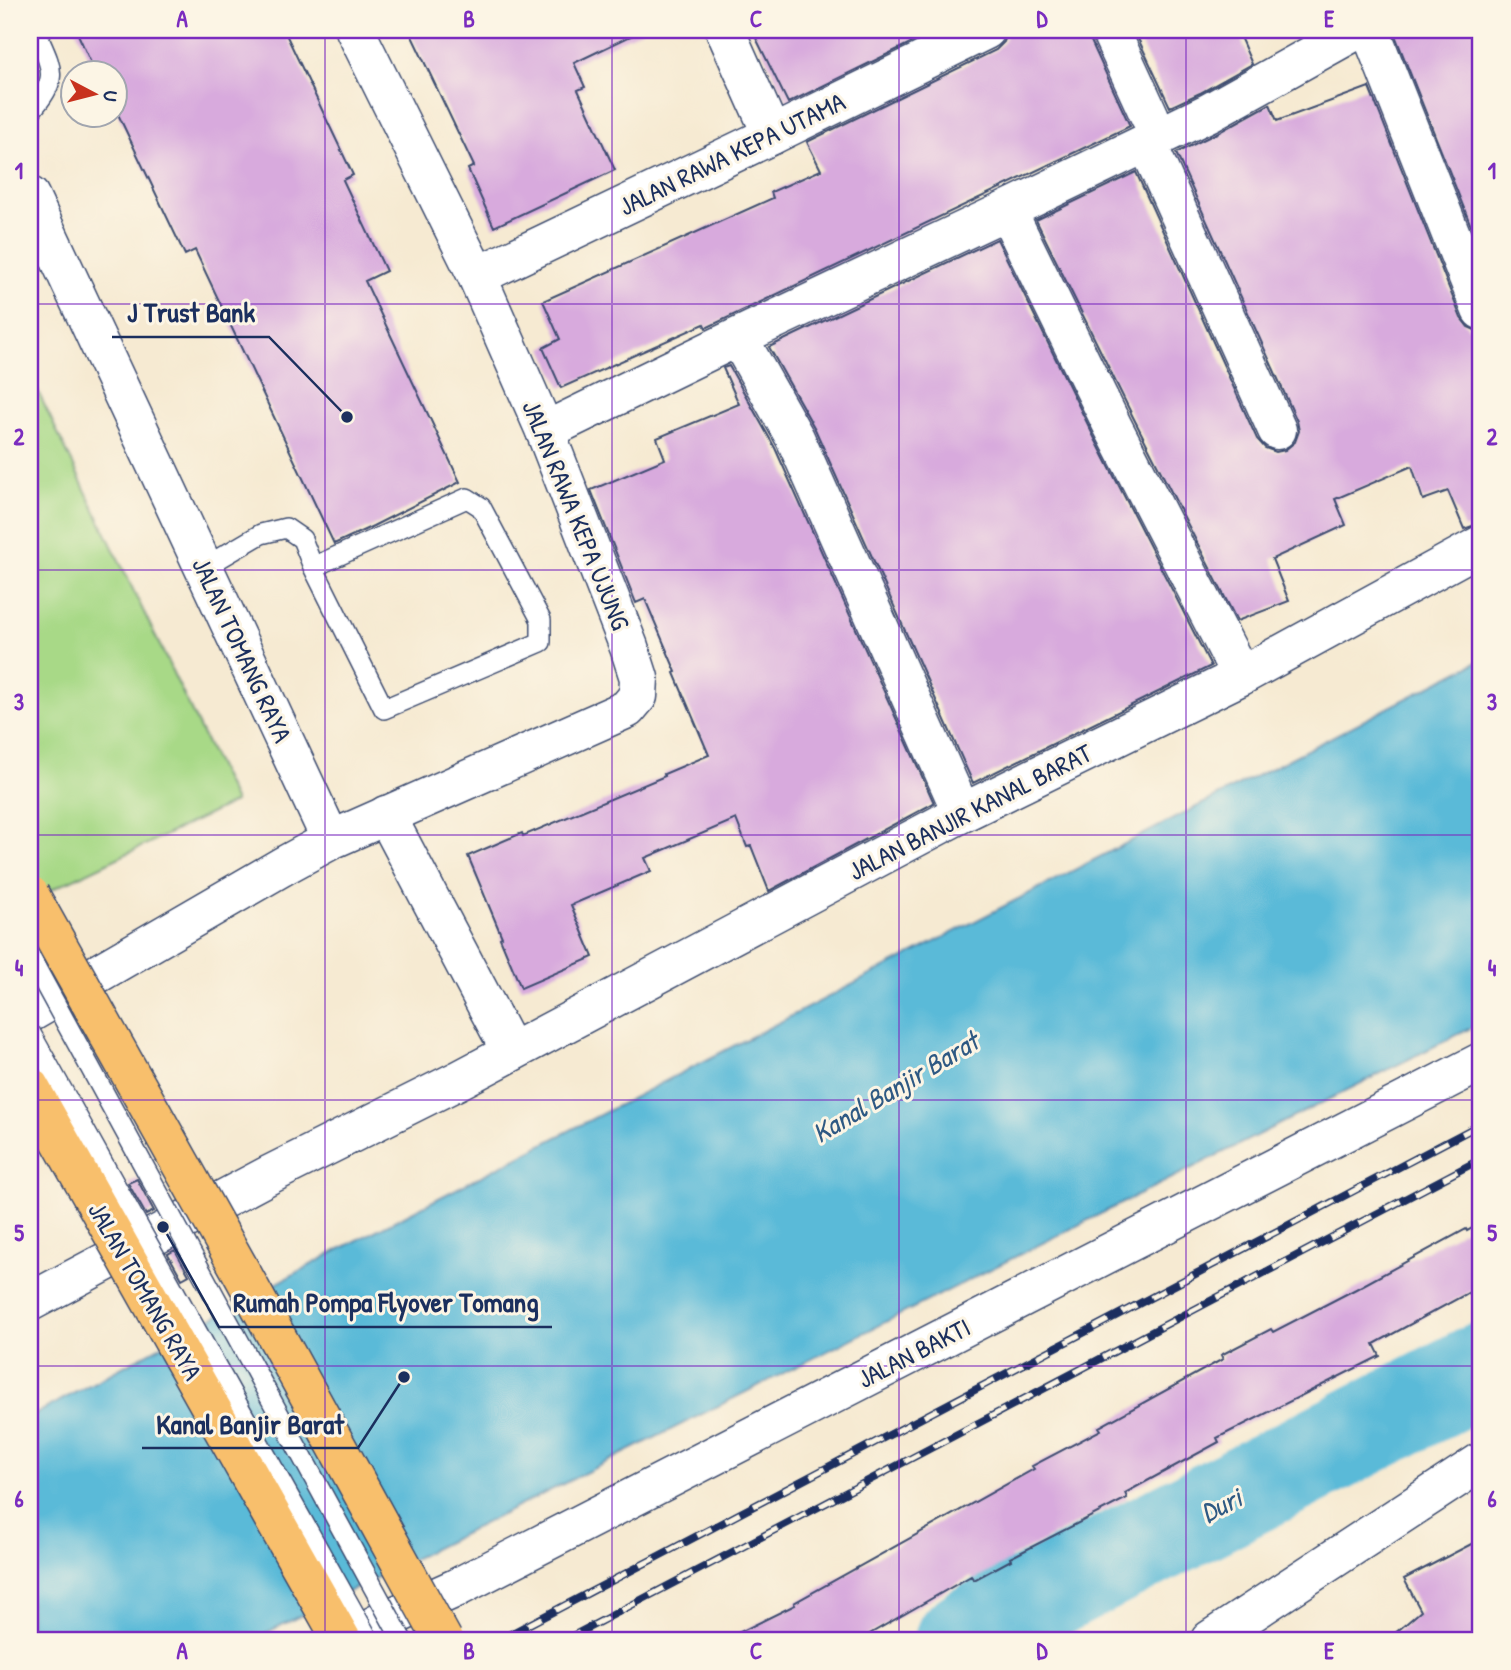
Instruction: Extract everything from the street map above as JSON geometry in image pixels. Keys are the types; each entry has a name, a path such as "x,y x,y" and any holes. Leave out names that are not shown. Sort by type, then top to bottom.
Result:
{"main road":[{"path":"30,895 443,1640"},
{"name":"JALAN TOMANG RAYA","path":"30,1087 344,1640"}],"street":[{"name":"JALAN RAWA KEPA UJUNG","path":"331,840 627,709 638,696 639,678 545,431 477,276 355,30"},
{"path":"726,30 772,135"},
{"name":"JALAN RAWA KEPA UTAMA","path":"477,276 986,30"},
{"path":"1110,30 1148,130 1277,430"},
{"path":"545,431 1007,210 1148,130 1210,112 1357,30"},
{"path":"1370,30 1481,310"},
{"name":"JALAN TOMANG RAYA","path":"30,197 331,840"},
{"path":"1007,210 1113,427 1241,676"},
{"path":"738,337 795,438 962,813"},
{"name":"JALAN BANJIR KANAL BARAT","path":"30,1302 269,1175 459,1080 962,813 1241,676 1481,545"},
{"path":"386,815 511,1052"},
{"path":"30,1013 331,840"},
{"name":"JALAN BAKTI","path":"344,1640 481,1576 1481,1062"},
{"path":"1210,1640 1481,1462"}],"lane":[{"path":"30,112 44,97 52,73 35,30"},
{"path":"203,568 261,534 286,528 302,539 313,567 384,709 541,642 541,620 481,507 467,498 313,567"},
{"path":"30,957 402,1640"},
{"path":"30,1032 369,1640"}],"green space":[{"path":"30,375 235,802 30,900"}],"water":[{"path":"1481,660 1481,1023 252,1640 30,1640 30,1417 344,1247"}],"building":[{"path":"76,30 284,30 353,175 343,180 386,271 365,281 460,482 334,544 195,250 185,255 126,130 130,130 130,60 90,60"},
{"path":"409,30 643,30 574,63 585,87 578,90 615,170 494,227 468,169 474,166"},
{"path":"752,30 937,30 788,103"},
{"path":"1008,30 1088,30 1130,126 706,328 704,324 561,388 543,348 560,339 543,301 773,198 771,192 821,170 807,142 996,50 1004,42"},
{"path":"1134,30 1237,30 1252,64 1170,107"},
{"path":"1393,30 1481,30 1481,251"},
{"path":"1369,87 1461,318 1468,327 1481,331 1481,523 1464,529 1448,491 1423,500 1412,466 1335,499 1346,525 1272,559 1289,601 1237,621 1036,220 1136,172 1257,439 1265,448 1276,452 1285,450 1295,442 1299,431 1297,421 1176,153 1270,104 1277,121"},
{"path":"997,239 1211,666 973,783 815,429 769,347"},
{"path":"729,366 775,448 934,803 769,891 751,846 747,847 736,819 645,858 651,871 571,905 593,957 521,988 468,856 522,833 523,836 709,755 645,599 636,603 591,490 665,459 657,438 739,404 723,368"},
{"path":"137,1179 154,1211 146,1215 128,1183"},
{"path":"1481,1223 1481,1286 1374,1344 1380,1356 1217,1438 1219,1442 1125,1493 1127,1498 1010,1558 1011,1560 974,1580 971,1576 859,1640 724,1640 795,1605 794,1603 1034,1469 1032,1466 1101,1430 1099,1427 1223,1359 1221,1355 1271,1329 1273,1332"},
{"path":"175,1250 189,1275 182,1279 168,1254"},
{"path":"1481,1539 1481,1640 1387,1640 1421,1611 1404,1579"}],"waterway":[{"name":"Duri","path":"961,1640 1481,1369"}],"railway":[{"path":"499,1640 1481,1124"},
{"path":"565,1640 1481,1159"}],"place":[{"name":"J Trust Bank","path":"347,417"},
{"name":"Rumah Pompa Flyover Tomang","path":"163,1227"},
{"name":"Kanal Banjir Barat","path":"404,1377"}]}
